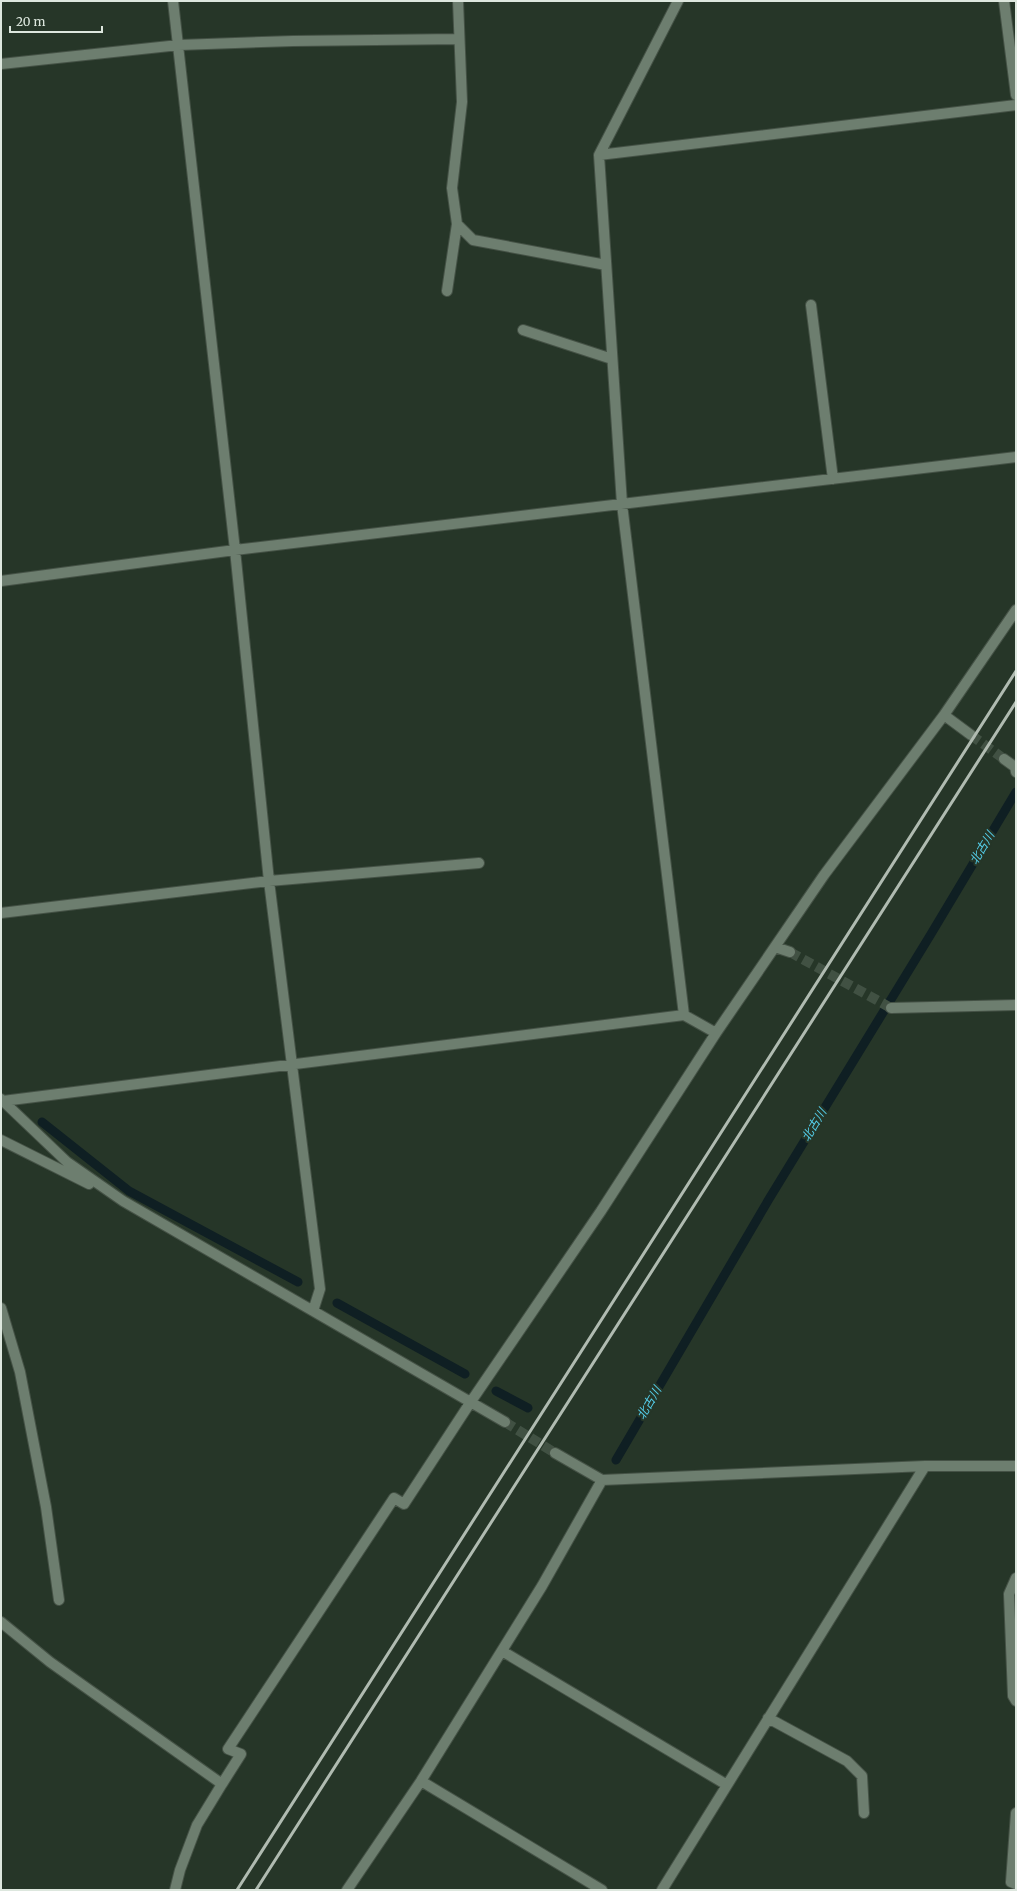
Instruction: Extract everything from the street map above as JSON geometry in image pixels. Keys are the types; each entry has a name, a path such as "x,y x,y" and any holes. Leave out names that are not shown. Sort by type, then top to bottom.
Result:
{"street":[{"path":"173,1 235,550 269,881 320,1289 313,1311"},
{"path":"447,291 457,224 452,188 462,102 458,39 458,1"},
{"path":"678,1 599,155 622,504 684,1016"},
{"path":"1004,1 1016,95"},
{"path":"1,64 179,45 293,41 458,39"},
{"path":"599,155 1016,105"},
{"path":"457,224 473,240 606,265"},
{"path":"811,305 833,479"},
{"path":"523,330 612,358"},
{"path":"1,581 235,550 1016,457"},
{"path":"175,1890 180,1870 197,1825 241,1754 228,1749 394,1498 404,1504 470,1403 601,1211 716,1033 824,875 944,714 1016,610"},
{"path":"944,714 971,735"},
{"path":"1004,759 1016,769"},
{"path":"1,914 269,881 479,863"},
{"path":"775,947 790,952"},
{"path":"891,1008 1016,1005"},
{"path":"2,1100 684,1016 716,1033"},
{"path":"2,1100 67,1162 123,1201"},
{"path":"1,1140 123,1201 505,1422"},
{"path":"1,1308 20,1372 46,1507 59,1600"},
{"path":"555,1453 602,1480 925,1466 1016,1466"},
{"path":"662,1890 925,1466"},
{"path":"347,1890 421,1780 502,1651 542,1586 602,1480"},
{"path":"1016,1578 1009,1594 1012,1689 1013,1696 1016,1701"},
{"path":"1,1622 50,1662 222,1784"},
{"path":"502,1651 727,1785"},
{"path":"768,1718 847,1761 862,1776 864,1813"},
{"path":"421,1780 602,1890"},
{"path":"1016,1813 1011,1882 1016,1884"}],"waterway":[{"name":"北古川","path":"616,1460 769,1199 1016,792"},
{"path":"42,1122 129,1191 298,1282"},
{"path":"337,1303 465,1374"},
{"path":"496,1391 528,1408"}],"tunnel":[{"path":"971,735 1004,759"},
{"path":"790,952 891,1008"},
{"path":"505,1422 555,1453"}],"railway":[{"path":"237,1890 1016,671"},
{"path":"256,1890 1016,702"}]}
